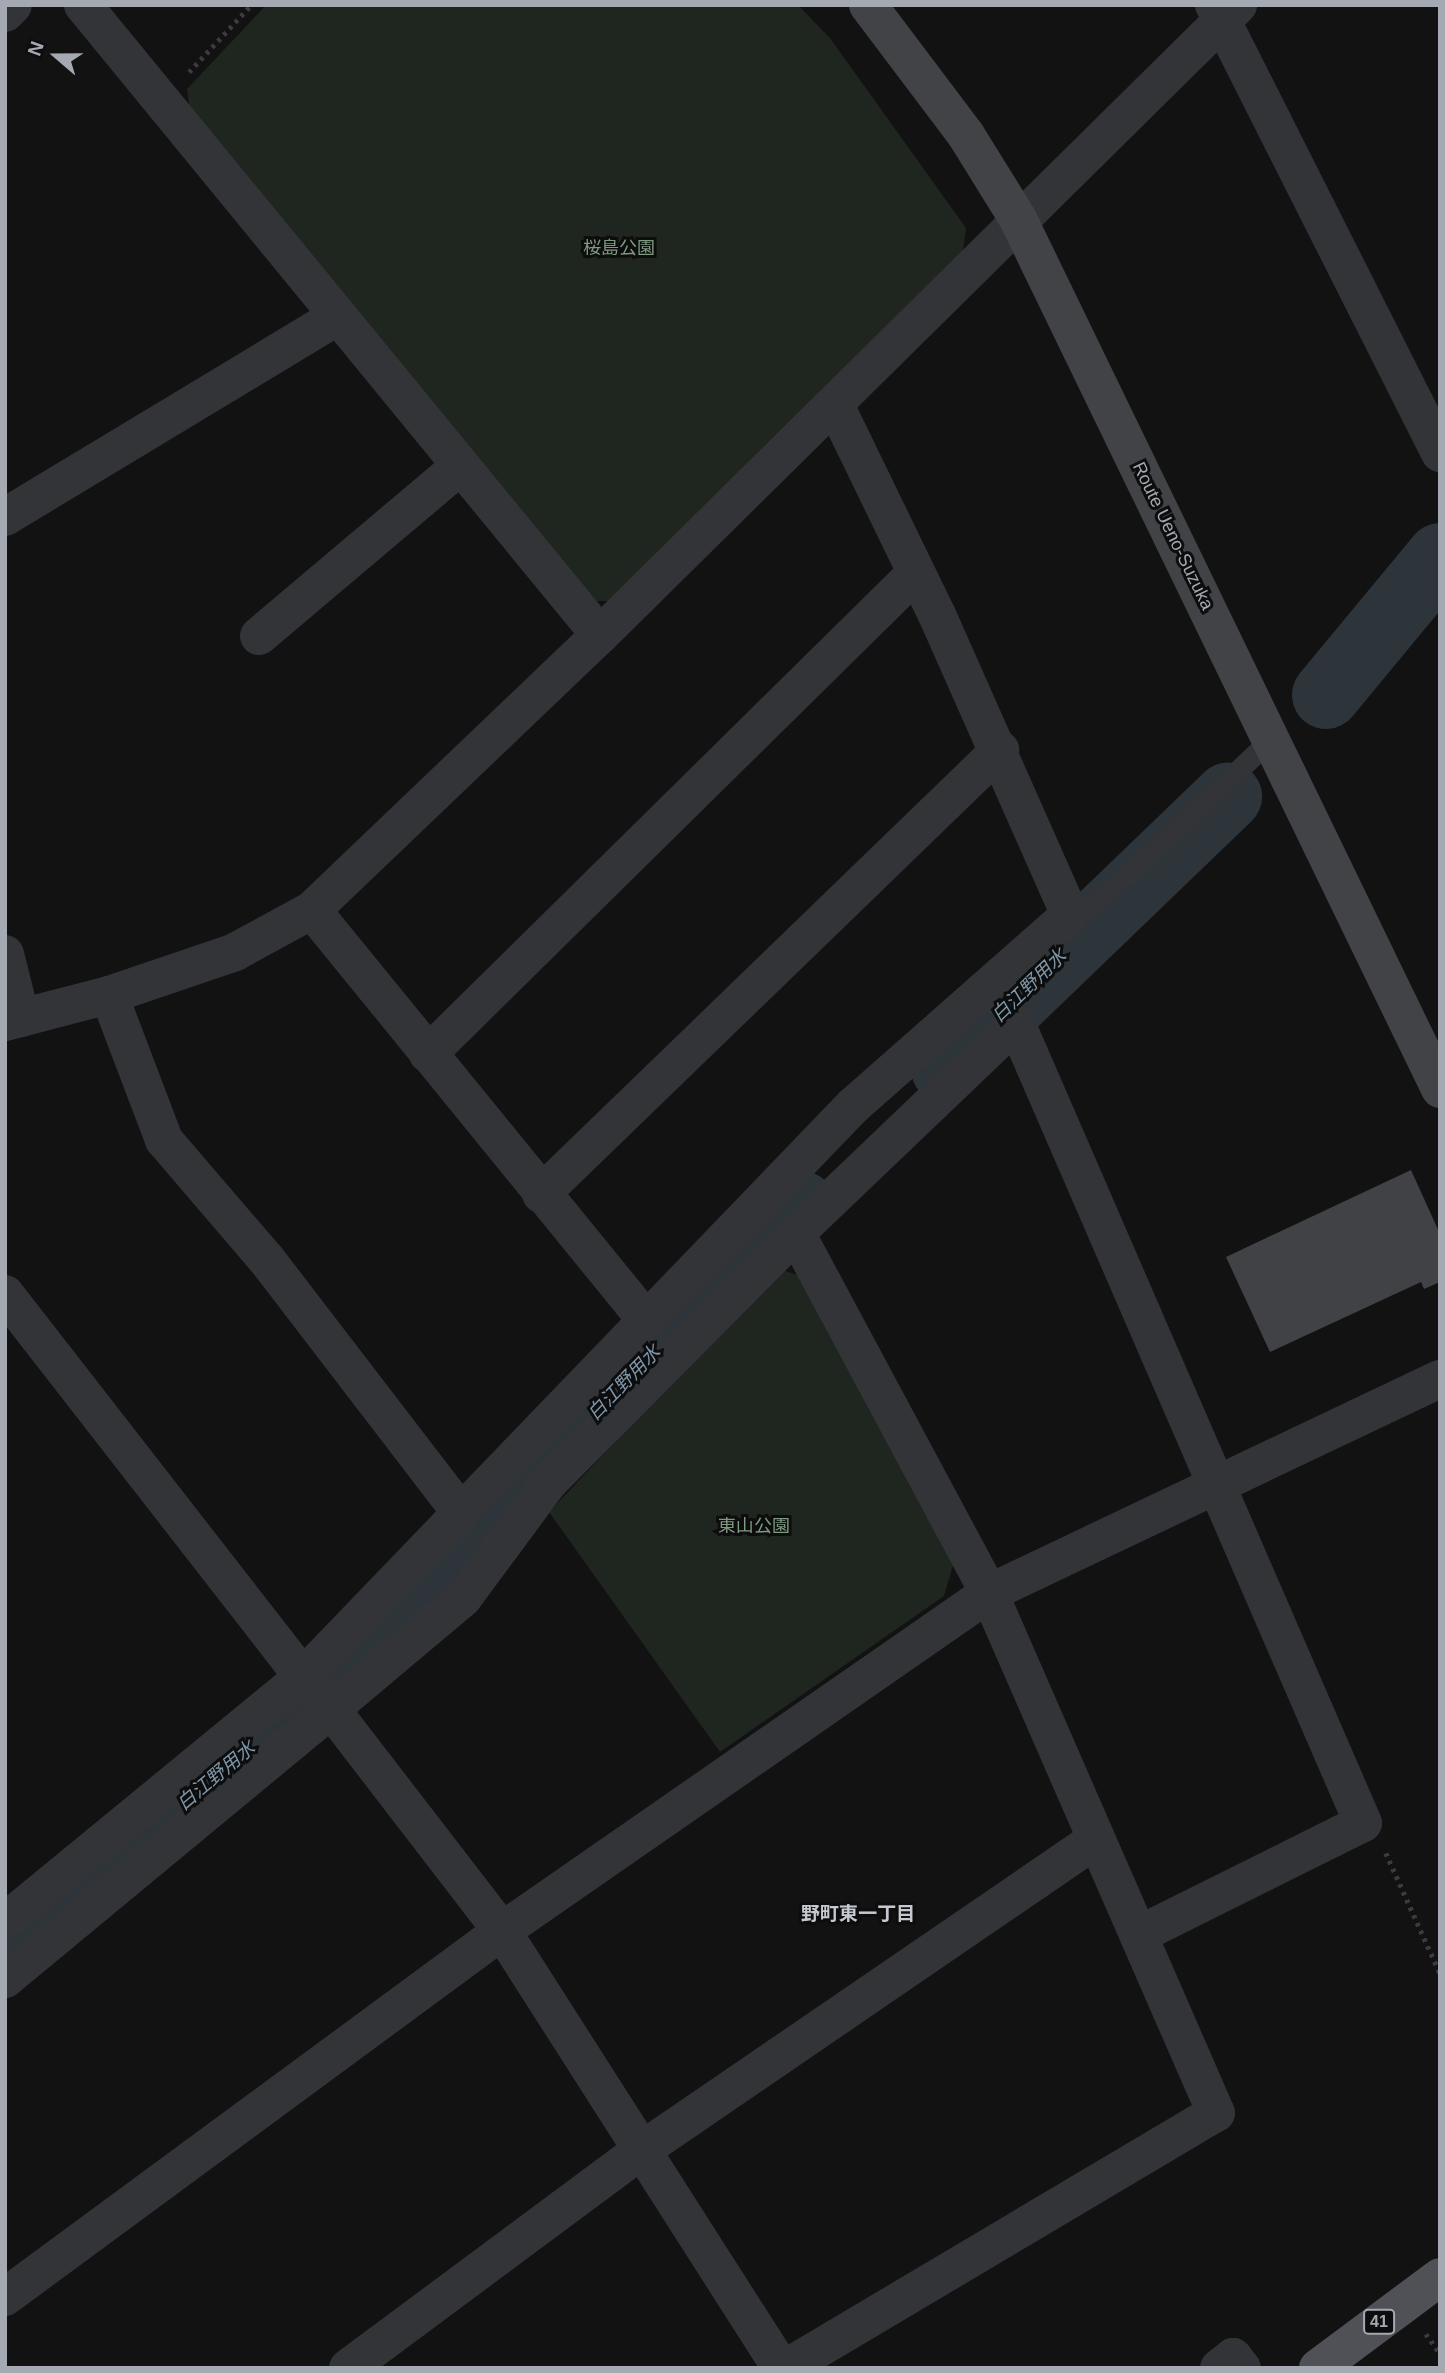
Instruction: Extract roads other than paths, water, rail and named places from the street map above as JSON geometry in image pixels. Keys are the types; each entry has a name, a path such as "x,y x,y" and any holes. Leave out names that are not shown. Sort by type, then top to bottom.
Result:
{"main road":[{"name":"Route Ueno-Suzuka","path":"868,5 966,135 1017,219 1440,1089"},
{"name":"41","path":"1318,2368 1440,2277"}],"street":[{"path":"5,13 13,5"},
{"path":"83,5 600,635"},
{"path":"5,954 13,1020 109,995 235,952 312,910 600,635 835,405 1225,10 1440,453"},
{"path":"5,517 338,316"},
{"path":"5,1979 317,1693 477,1527 647,1321 853,1106 1070,915 1000,750 835,405"},
{"path":"259,636 460,466"},
{"path":"428,1054 916,573"},
{"path":"541,1194 1000,750"},
{"path":"312,910 647,1321"},
{"path":"109,995 164,1140 267,1260 477,1527"},
{"path":"5,1922 317,1693 463,1598 477,1527 548,1483 796,1233 1016,1023 1220,1484 1363,1823 1140,1934"},
{"path":"786,2368 1216,2113 989,1593 796,1233"},
{"path":"5,1294 502,1931 781,2368"},
{"path":"5,2297 502,1931 989,1593 1440,1379"},
{"path":"348,2368 642,2150 1095,1839"},
{"path":"1219,2368 1233,2357 1242,2368"}],"lane":[{"path":"1070,915 1086,911 1147,858 1271,739"}],"waterway":[{"name":"白江野用水","path":"1326,695 1440,557"},
{"name":"白江野用水","path":"945,1069 1228,797"},
{"name":"白江野用水","path":"648,1357 801,1205"},
{"name":"白江野用水","path":"5,1952 299,1705 422,1592 579,1428"}],"district":[{"name":"野町東一丁目","path":"858,1914"}],"park label":[{"name":"桜島公園","path":"619,248"},
{"name":"東山公園","path":"754,1526"}]}
